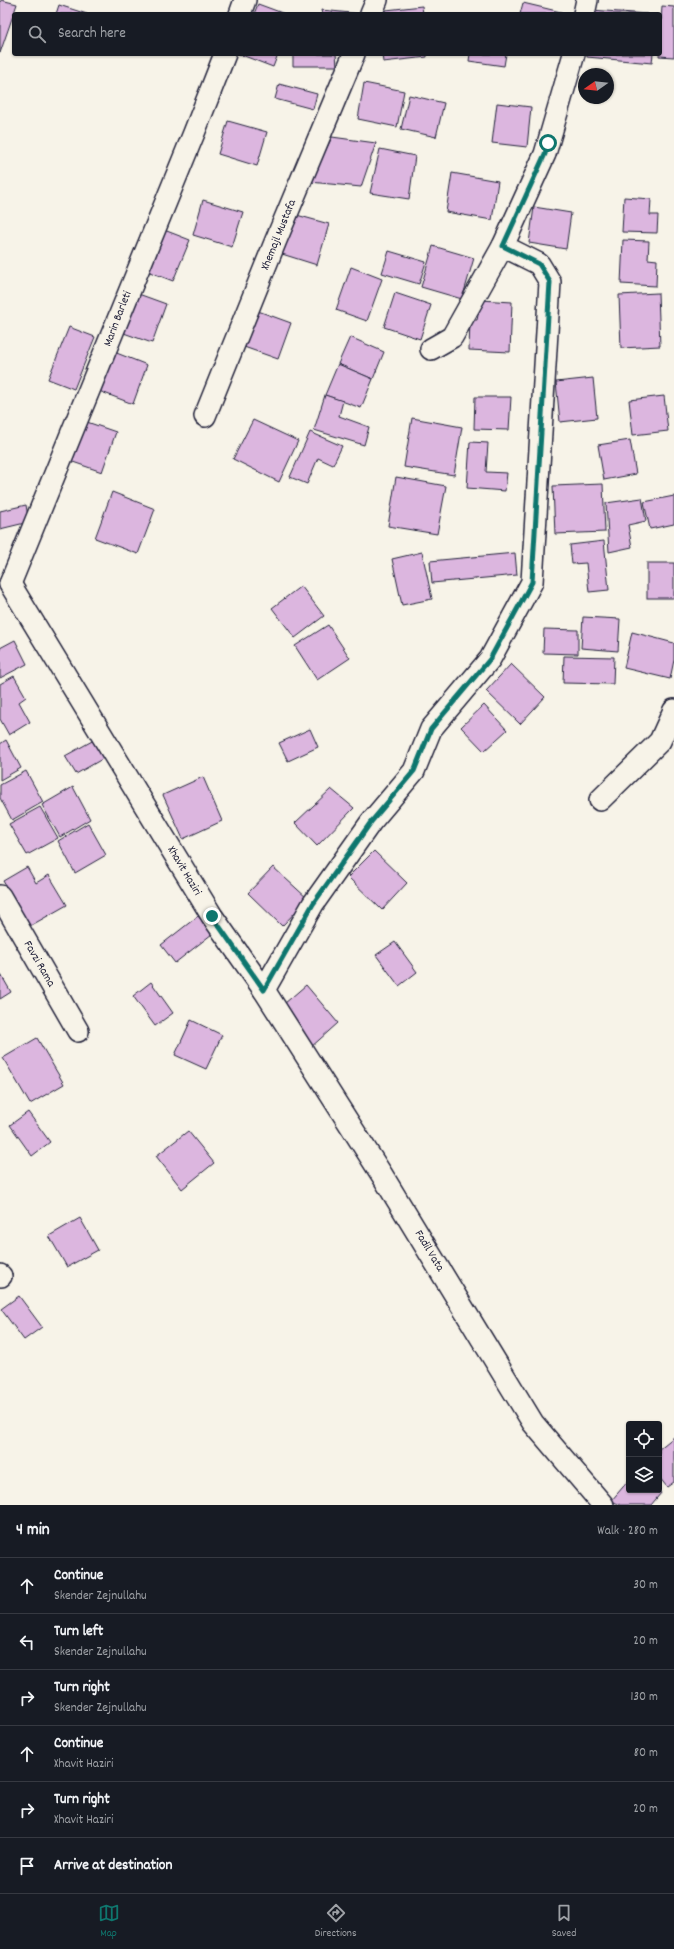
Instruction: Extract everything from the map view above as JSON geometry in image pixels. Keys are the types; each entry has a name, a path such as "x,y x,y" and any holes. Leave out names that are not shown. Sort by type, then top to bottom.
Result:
{"street":[{"path":"241,12 245,0"},
{"path":"372,12 377,0"},
{"path":"584,12 587,0"},
{"name":"Marin Barleti","path":"5,585 194,134 224,56"},
{"name":"Xhemajl Mustafa","path":"205,416 276,240 353,56"},
{"path":"432,349 452,337 503,246 545,154 573,56"},
{"path":"264,990 313,904 371,822 414,771 431,729 490,659 532,582 550,282 539,264 503,246"},
{"name":"Xhavit Haziri","path":"5,585 212,916 264,990"},
{"path":"600,800 660,740 674,710"},
{"name":"Favzi Rama","path":"0,896 78,1031"},
{"name":"Fadil Vata","path":"264,990 382,1174 534,1423 603,1505"}],"building":[{"path":"1,0 17,4 14,12 12,12 12,18 0,53"},
{"path":"523,3 561,12 521,12"},
{"path":"258,4 280,12 255,12"},
{"path":"59,5 81,12 57,12"},
{"path":"422,6 423,12 377,12"},
{"path":"662,6 674,7 674,57 659,56 662,56"},
{"path":"321,10 341,12 322,12"},
{"path":"591,10 620,12 590,12"},
{"path":"244,56 277,56 273,67"},
{"path":"293,56 336,56 337,66 293,66"},
{"path":"382,56 427,56 427,57 383,62"},
{"path":"470,56 506,56 504,66 469,61"},
{"path":"587,56 653,56 652,63"},
{"path":"364,83 404,91 397,127 358,119"},
{"path":"279,84 317,94 313,109 275,99"},
{"path":"409,95 444,103 436,137 401,129"},
{"path":"497,103 531,107 527,147 492,143"},
{"path":"228,121 267,132 257,166 218,154"},
{"path":"332,137 376,143 361,187 310,182"},
{"path":"380,149 415,156 409,199 370,193"},
{"path":"452,173 498,181 492,220 446,212"},
{"path":"624,197 651,199 650,215 658,215 657,233 622,232"},
{"path":"203,200 243,212 232,247 193,235"},
{"path":"534,207 571,213 566,249 529,243"},
{"path":"293,214 329,224 317,265 282,254"},
{"path":"159,228 190,240 173,281 142,269"},
{"path":"623,240 649,241 648,259 657,260 656,286 621,284"},
{"path":"433,246 474,258 462,299 421,287"},
{"path":"389,251 426,262 419,284 382,273"},
{"path":"351,267 382,279 367,321 336,310"},
{"path":"133,292 166,304 152,343 118,331"},
{"path":"395,293 431,305 420,339 384,327"},
{"path":"658,293 660,346 621,348 619,295"},
{"path":"481,300 512,302 510,352 469,350 470,320 477,320"},
{"path":"258,311 291,323 278,359 244,347"},
{"path":"69,327 95,337 74,389 48,379"},
{"path":"350,337 384,352 373,379 338,364"},
{"path":"114,352 147,365 133,404 99,391"},
{"path":"338,364 373,379 361,408 325,395"},
{"path":"593,378 597,418 560,422 556,382"},
{"path":"325,395 343,401 339,416 369,427 364,445 314,430"},
{"path":"664,396 668,431 633,435 629,400"},
{"path":"475,397 511,397 509,430 474,429"},
{"path":"412,418 462,427 454,475 404,467"},
{"path":"253,420 298,441 279,482 233,459"},
{"path":"84,421 116,432 102,472 70,461"},
{"path":"310,432 342,446 333,465 318,458 307,484 290,477"},
{"path":"630,440 636,474 604,480 598,445"},
{"path":"470,442 488,443 486,472 507,473 505,491 467,488"},
{"path":"396,477 446,486 437,534 388,526"},
{"path":"603,484 605,532 555,534 553,486"},
{"path":"112,492 155,509 138,554 95,538"},
{"path":"674,496 674,524 650,529 644,502"},
{"path":"642,498 646,521 628,525 632,547 609,552 606,503"},
{"path":"26,505 29,522 0,529 0,511"},
{"path":"604,541 609,590 589,592 586,563 572,564 570,545"},
{"path":"422,552 432,599 402,605 392,559"},
{"path":"515,553 517,575 432,583 430,561"},
{"path":"647,563 674,563 674,598 647,598"},
{"path":"301,586 324,616 295,638 272,608"},
{"path":"583,617 620,619 618,651 581,648"},
{"path":"328,625 350,658 317,680 295,646"},
{"path":"544,629 578,630 578,654 543,653"},
{"path":"632,632 674,643 674,660 670,679 624,668"},
{"path":"15,640 27,664 0,678 0,648"},
{"path":"564,656 614,657 613,684 563,683"},
{"path":"511,664 545,697 520,724 486,691"},
{"path":"14,676 26,697 19,702 30,722 9,735 0,719 0,684"},
{"path":"484,705 507,730 484,751 461,727"},
{"path":"310,729 318,747 288,761 279,743"},
{"path":"6,740 21,768 0,780 0,744"},
{"path":"94,740 104,758 76,774 65,756"},
{"path":"26,771 43,802 12,820 0,798 0,785"},
{"path":"203,777 222,821 183,839 163,795"},
{"path":"73,787 90,819 60,837 42,805"},
{"path":"331,789 354,808 317,846 295,823"},
{"path":"40,807 58,838 27,855 9,824"},
{"path":"88,823 106,855 75,873 58,841"},
{"path":"374,851 407,883 382,910 348,877"},
{"path":"27,867 36,883 49,875 67,905 30,926 3,881"},
{"path":"273,867 308,899 282,926 248,893"},
{"path":"198,916 212,934 175,963 161,945"},
{"path":"395,942 417,972 399,986 376,955"},
{"path":"0,973 11,992 0,999"},
{"path":"151,982 173,1013 155,1026 133,996"},
{"path":"306,985 338,1023 310,1048 277,1010"},
{"path":"191,1020 222,1035 206,1069 175,1055"},
{"path":"37,1038 64,1084 30,1104 3,1058"},
{"path":"28,1112 50,1142 32,1156 10,1125"},
{"path":"188,1131 214,1163 182,1189 156,1156"},
{"path":"80,1218 98,1250 67,1267 49,1236"},
{"path":"19,1296 42,1327 24,1340 1,1309"},
{"path":"674,1437 674,1482 667,1487 662,1481 662,1447"},
{"path":"626,1484 626,1493 661,1493 651,1505 621,1505 611,1501"}],"route":[{"path":"212,916 264,990 313,904 371,822 414,771 431,729 490,659 532,582 536,540 550,282 539,264 503,246 518,216 545,154 548,143"}]}
